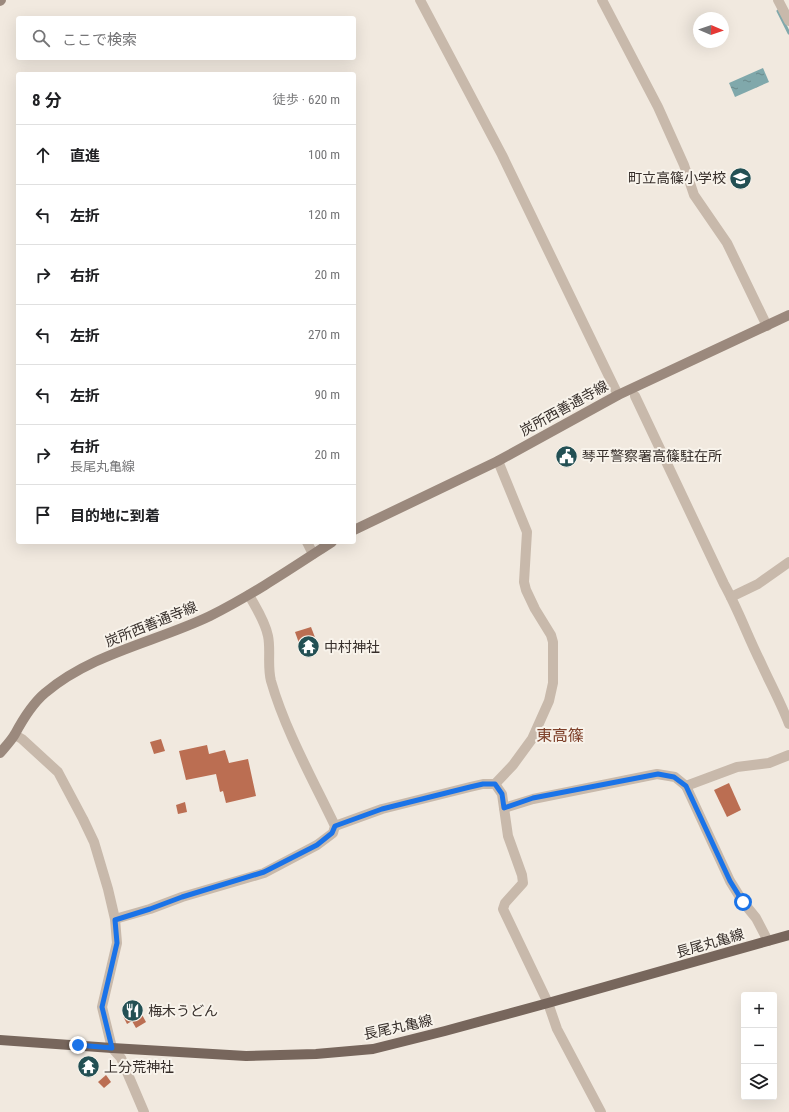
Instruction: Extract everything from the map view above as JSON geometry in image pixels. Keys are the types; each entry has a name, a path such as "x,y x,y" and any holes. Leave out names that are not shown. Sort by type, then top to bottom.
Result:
{"main road":[{"name":"炭所西善通寺線","path":"356,529 498,461 618,395 789,315"},
{"name":"炭所西善通寺線","path":"0,753 15,734 32,707 44,694 60,681 106,657 209,616 249,595 329,544"},
{"name":"長尾丸亀線","path":"0,1040 246,1056 316,1054 373,1049 548,1003 789,935"}],"street":[{"path":"420,0 502,155 618,395"},
{"path":"602,0 658,107 684,165 694,195 727,243 767,326"},
{"path":"778,0 789,21"},
{"path":"635,396 761,663 782,704 789,724"},
{"path":"115,920 182,897 264,872 317,845 332,833 335,826 382,809 483,784 495,784 513,765 532,739 549,701 553,683 553,642 551,635 535,609 526,590 524,582 527,532 498,461"},
{"path":"308,544 313,554"},
{"path":"731,597 758,584 789,562"},
{"path":"249,595 263,622 268,636 268,666 276,697 295,743 335,826"},
{"path":"15,734 58,772 74,800 94,842 108,889 115,920 117,943 102,1007 112,1048 121,1058 144,1112"},
{"path":"686,786 737,767 769,763 789,755"},
{"path":"504,808 533,798 658,774 674,777 686,786 730,881 743,902 756,918 768,941"},
{"path":"495,784 502,794 508,836 522,874 523,883 505,903 503,909 548,1003 557,1029 601,1112"}],"water":[{"path":"763,68 769,82 735,97 729,83"}],"building":[{"path":"311,627 316,640 300,646 295,632"},
{"path":"161,739 165,751 154,754 150,742"},
{"path":"207,745 209,754 225,750 229,763 248,759 256,796 226,803 223,791 220,792 216,774 186,780 179,751"},
{"path":"729,783 741,810 727,817 714,790"},
{"path":"185,802 187,812 178,814 176,805"},
{"name":"梅木うどん","path":"134,1000 146,1022 136,1028 132,1021 127,1024 123,1016 126,1014 122,1007"},
{"path":"106,1075 111,1082 104,1088 98,1082"}],"waterway":[{"path":"778,11 789,33"}],"place":[{"name":"町立高篠小学校","path":"741,178"},
{"name":"琴平警察署高篠駐在所","path":"566,456"},
{"name":"中村神社","path":"309,647"},
{"name":"梅木うどん","path":"132,1011"},
{"name":"上分荒神社","path":"89,1067"}],"district":[{"name":"東高篠","path":"560,735"}],"route":[{"path":"78,1045 112,1048 102,1007 117,943 115,920 182,897 264,872 317,845 332,833 335,826 382,809 483,784 495,784 502,794 504,808 533,798 658,774 674,777 686,786 730,881 743,902"}]}
